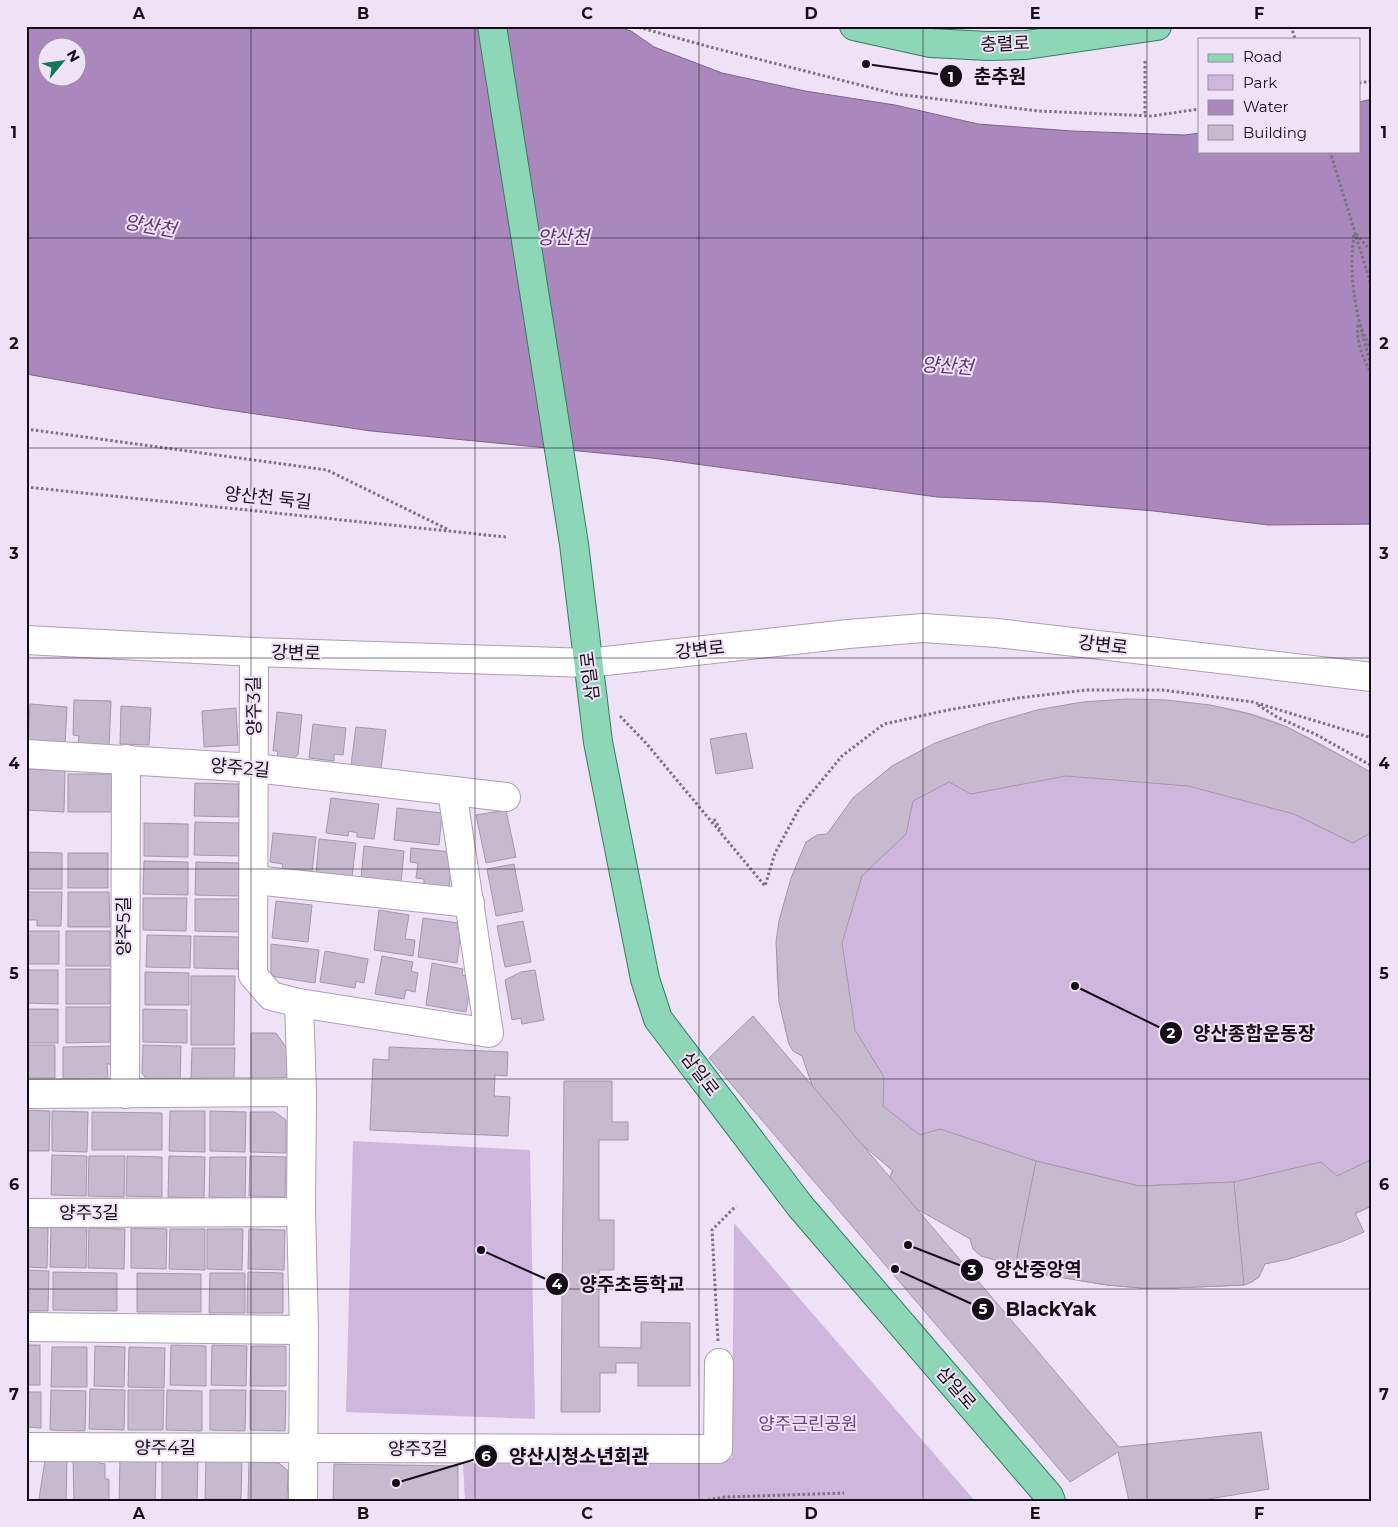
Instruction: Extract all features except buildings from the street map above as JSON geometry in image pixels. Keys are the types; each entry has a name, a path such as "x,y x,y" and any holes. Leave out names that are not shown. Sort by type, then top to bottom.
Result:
{"main road":[{"name":"삼일로","path":"492,26 573,536 598,742 645,979 658,1019 800,1206 1051,1501"},
{"name":"충렬로","path":"866,28 931,43 988,46 1026,45 1158,26"}],"street":[{"name":"강변로","path":"26,640 254,652 588,663 848,634 924,628 998,633 1372,677"},
{"name":"양주3길","path":"254,652 253,976 271,996 299,1003 489,1034 470,904"},
{"name":"양주2길","path":"26,754 255,768 506,797"},
{"name":"양주5길","path":"125,1094 126,759"},
{"path":"254,880 470,904 452,792"},
{"path":"299,1003 302,1092 304,1330 303,1501"},
{"path":"26,1094 302,1092"},
{"name":"양주3길","path":"26,1213 302,1212"},
{"path":"26,1327 304,1330"},
{"name":"양주3길","path":"303,1449 718,1449 719,1364"},
{"name":"양주4길","path":"26,1447 303,1449"}],"path":[{"path":"634,26 710,48 896,94 1038,111 1145,116 1198,109"},
{"path":"1291,26 1295,38"},
{"path":"1145,61 1145,116"},
{"path":"1330,152 1372,288"},
{"path":"1355,232 1372,252"},
{"path":"1355,232 1351,271 1353,295 1372,368"},
{"path":"1359,322 1364,329 1372,352"},
{"path":"1359,322 1358,336 1360,349 1363,360 1372,374"},
{"path":"26,429 327,470 451,531"},
{"name":"양산천 둑길","path":"26,487 506,537"},
{"path":"618,714 646,743 766,886 775,853 800,807 842,756 884,724 948,710 1018,698 1086,690 1163,690 1253,702 1372,738"},
{"path":"1253,702 1277,717 1317,735 1372,766"},
{"path":"714,819 735,850"},
{"path":"719,1364 712,1230 736,1206"},
{"path":"703,1501 725,1497 844,1493"}],"green space":[{"path":"1127,699 1188,702 1229,708 1269,719 1299,732 1372,773 1372,1206 1265,1264 1252,1282 1244,1285 1141,1288 1107,1285 1047,1275 981,1256 973,1249 970,1239 885,1186 892,1170 852,1136 813,1088 802,1056 793,1049 788,1041 783,1021 776,974 779,930 789,886 806,842 827,834 853,798 892,766 935,743 988,724"},
{"path":"353,1141 530,1150 535,1419 346,1412"},
{"name":"양주근린공원","path":"734,1223 975,1501 465,1501 463,1464 732,1458"}],"water":[{"name":"양산천","path":"26,26 614,26 631,31 654,47 722,73 805,91 895,105 978,124 1072,131 1185,135 1198,133 1198,152 1360,152 1360,102 1372,99 1372,524 1268,525 1154,511 1048,502 937,497 652,458 371,431 215,408 26,374"}],"place":[{"name":"춘추원","path":"866,64"},
{"name":"양산종합운동장","path":"1075,986"},
{"name":"양산중앙역","path":"908,1245"},
{"name":"양주초등학교","path":"481,1250"},
{"name":"BlackYak","path":"895,1269"},
{"name":"양산시청소년회관","path":"396,1483"}]}
